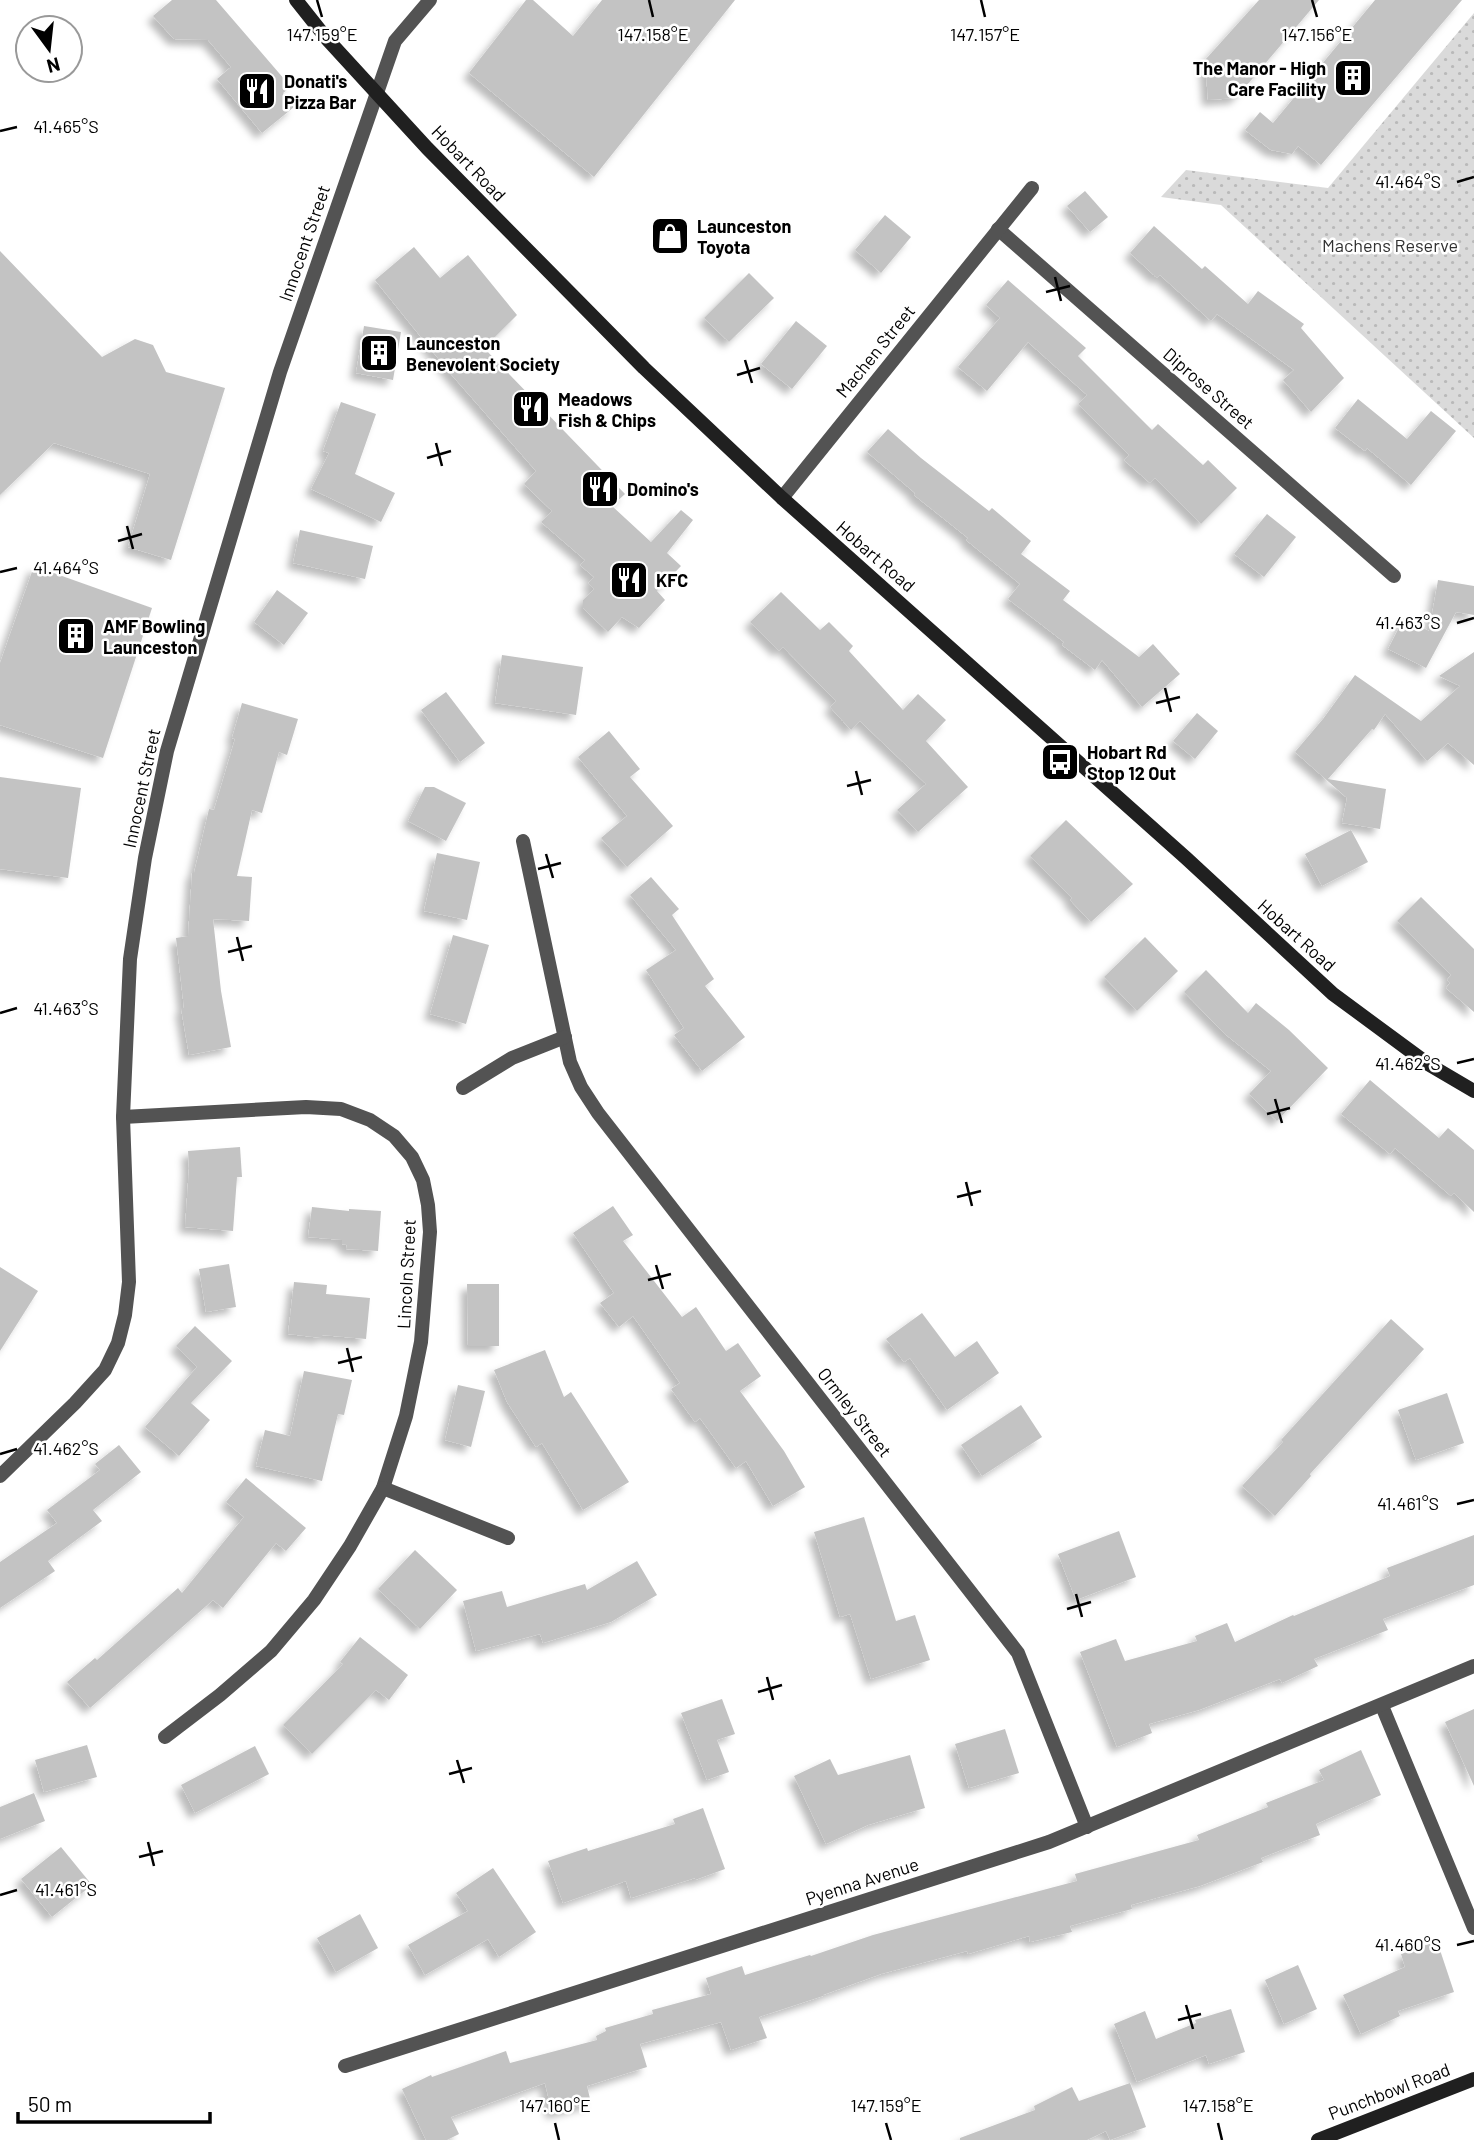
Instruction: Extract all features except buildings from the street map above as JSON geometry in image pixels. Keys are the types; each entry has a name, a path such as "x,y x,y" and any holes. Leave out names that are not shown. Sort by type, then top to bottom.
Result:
{"main road":[{"name":"Hobart Road","path":"296,0 327,39 427,148 635,359 782,498 1166,840 1333,994 1428,1064 1474,1091"},
{"name":"Punchbowl Road","path":"1318,2140 1474,2079"}],"street":[{"name":"Innocent Street","path":"0,1476 105,1370 118,1343 129,1282 123,1117 130,959 145,858 167,751 280,372 395,41 430,0"},
{"name":"Machen Street","path":"782,498 1032,188"},
{"name":"Diprose Street","path":"998,229 1394,576"},
{"name":"Ormley Street","path":"523,841 570,1062 581,1087 598,1113 1018,1653 1087,1827"},
{"path":"463,1088 512,1058 565,1037"},
{"name":"Lincoln Street","path":"123,1117 306,1107 341,1109 370,1120 394,1136 412,1157 423,1180 430,1232 421,1342 408,1404 383,1488 350,1546 314,1600 271,1651 165,1737"},
{"path":"383,1488 508,1538"},
{"name":"Pyenna Avenue","path":"345,2066 1023,1850 1087,1827 1474,1666"},
{"path":"1382,1706 1474,1928"}],"green space":[{"name":"Machens Reserve","path":"1474,13 1474,438 1221,205 1161,197 1186,170 1328,188"}],"place":[{"name":"The Manor - High Care Facility","path":"1353,78"},
{"name":"Donati's Pizza Bar","path":"257,91"},
{"name":"Launceston Toyota","path":"670,236"},
{"name":"Launceston Benevolent Society","path":"379,353"},
{"name":"Meadows Fish & Chips","path":"531,409"},
{"name":"Domino's","path":"600,489"},
{"name":"KFC","path":"629,580"},
{"name":"AMF Bowling Launceston","path":"76,636"},
{"name":"Hobart Rd Stop 12 Out","path":"1060,762"}]}
